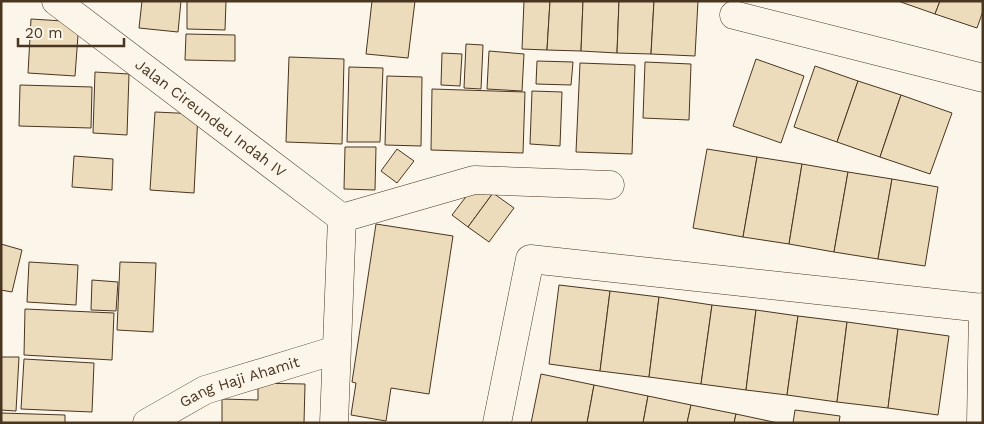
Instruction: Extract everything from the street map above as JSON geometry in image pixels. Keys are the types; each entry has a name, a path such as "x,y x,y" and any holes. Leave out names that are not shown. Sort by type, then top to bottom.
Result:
{"street":[{"name":"Jalan Cireundeu Indah IV","path":"56,1 342,218"},
{"path":"734,15 983,78"},
{"path":"334,423 342,218 474,180 610,185"},
{"path":"497,423 530,259 983,307 982,423"},
{"name":"Gang Haji Ahamit","path":"147,423 206,390 336,350"}],"building":[{"path":"142,1 181,1 178,32 139,28"},
{"path":"187,1 226,1 225,30 187,29"},
{"path":"372,1 415,1 408,58 366,54"},
{"path":"524,1 550,1 547,50 522,49"},
{"path":"550,1 583,1 581,51 547,50"},
{"path":"583,1 619,1 617,53 581,51"},
{"path":"619,1 654,1 651,54 617,53"},
{"path":"654,1 698,1 695,56 651,54"},
{"path":"898,1 940,1 935,14"},
{"path":"940,1 983,1 983,11 977,28 935,14"},
{"path":"31,19 79,22 75,76 28,73"},
{"path":"186,34 235,35 235,61 185,60"},
{"path":"466,44 483,45 481,89 464,88"},
{"path":"489,51 524,54 522,91 487,89"},
{"path":"442,53 462,54 460,86 441,85"},
{"path":"289,57 344,59 342,144 286,142"},
{"path":"756,59 804,76 781,143 733,126"},
{"path":"537,61 573,62 571,85 536,84"},
{"path":"645,62 691,64 689,120 643,118"},
{"path":"580,63 635,65 632,154 576,152"},
{"path":"815,66 858,81 837,142 794,127"},
{"path":"349,67 383,68 380,142 347,142"},
{"path":"95,72 129,74 127,135 93,133"},
{"path":"387,76 422,77 421,146 385,145"},
{"path":"858,81 901,95 880,157 837,142"},
{"path":"20,85 92,87 91,128 19,126"},
{"path":"432,89 525,92 523,153 431,150"},
{"path":"532,91 562,92 560,146 530,144"},
{"path":"901,95 952,113 930,174 880,157"},
{"path":"155,112 198,114 194,193 150,190"},
{"path":"345,147 376,147 375,190 344,189"},
{"path":"397,149 414,161 397,183 381,171"},
{"path":"707,149 757,157 743,237 693,228"},
{"path":"74,156 113,159 112,190 72,187"},
{"path":"757,157 802,164 789,244 743,237"},
{"path":"802,164 848,172 834,252 789,244"},
{"path":"848,172 892,179 878,259 834,252"},
{"path":"892,179 938,187 925,266 878,259"},
{"path":"478,181 493,193 468,227 452,215"},
{"path":"493,193 514,208 489,242 468,227"},
{"path":"376,224 453,236 429,394 391,388 386,421 351,415 356,383 352,382"},
{"path":"1,244 22,250 12,292 1,290"},
{"path":"29,262 78,265 76,305 27,302"},
{"path":"120,262 156,263 153,332 117,330"},
{"path":"92,280 118,282 116,311 91,310"},
{"path":"559,285 610,291 600,371 549,364"},
{"path":"610,291 659,297 649,377 600,371"},
{"path":"659,297 712,305 701,384 649,377"},
{"path":"712,305 756,310 746,390 701,384"},
{"path":"25,309 114,313 112,360 24,355"},
{"path":"756,310 798,316 787,395 746,390"},
{"path":"798,316 847,322 837,402 787,395"},
{"path":"847,322 898,329 888,408 837,402"},
{"path":"898,329 949,336 938,415 888,408"},
{"path":"1,357 19,357 16,411 1,410"},
{"path":"24,359 94,363 92,412 21,409"},
{"path":"541,374 594,385 587,423 531,423"},
{"path":"258,383 305,384 304,423 222,423 222,399 258,400"},
{"path":"594,385 648,396 643,423 587,423"},
{"path":"648,396 691,405 687,423 643,423"},
{"path":"691,405 736,414 734,423 687,423"},
{"path":"795,410 840,416 839,423 793,423"},
{"path":"1,413 65,415 65,423 1,423"},
{"path":"736,414 778,423 734,423"}]}
